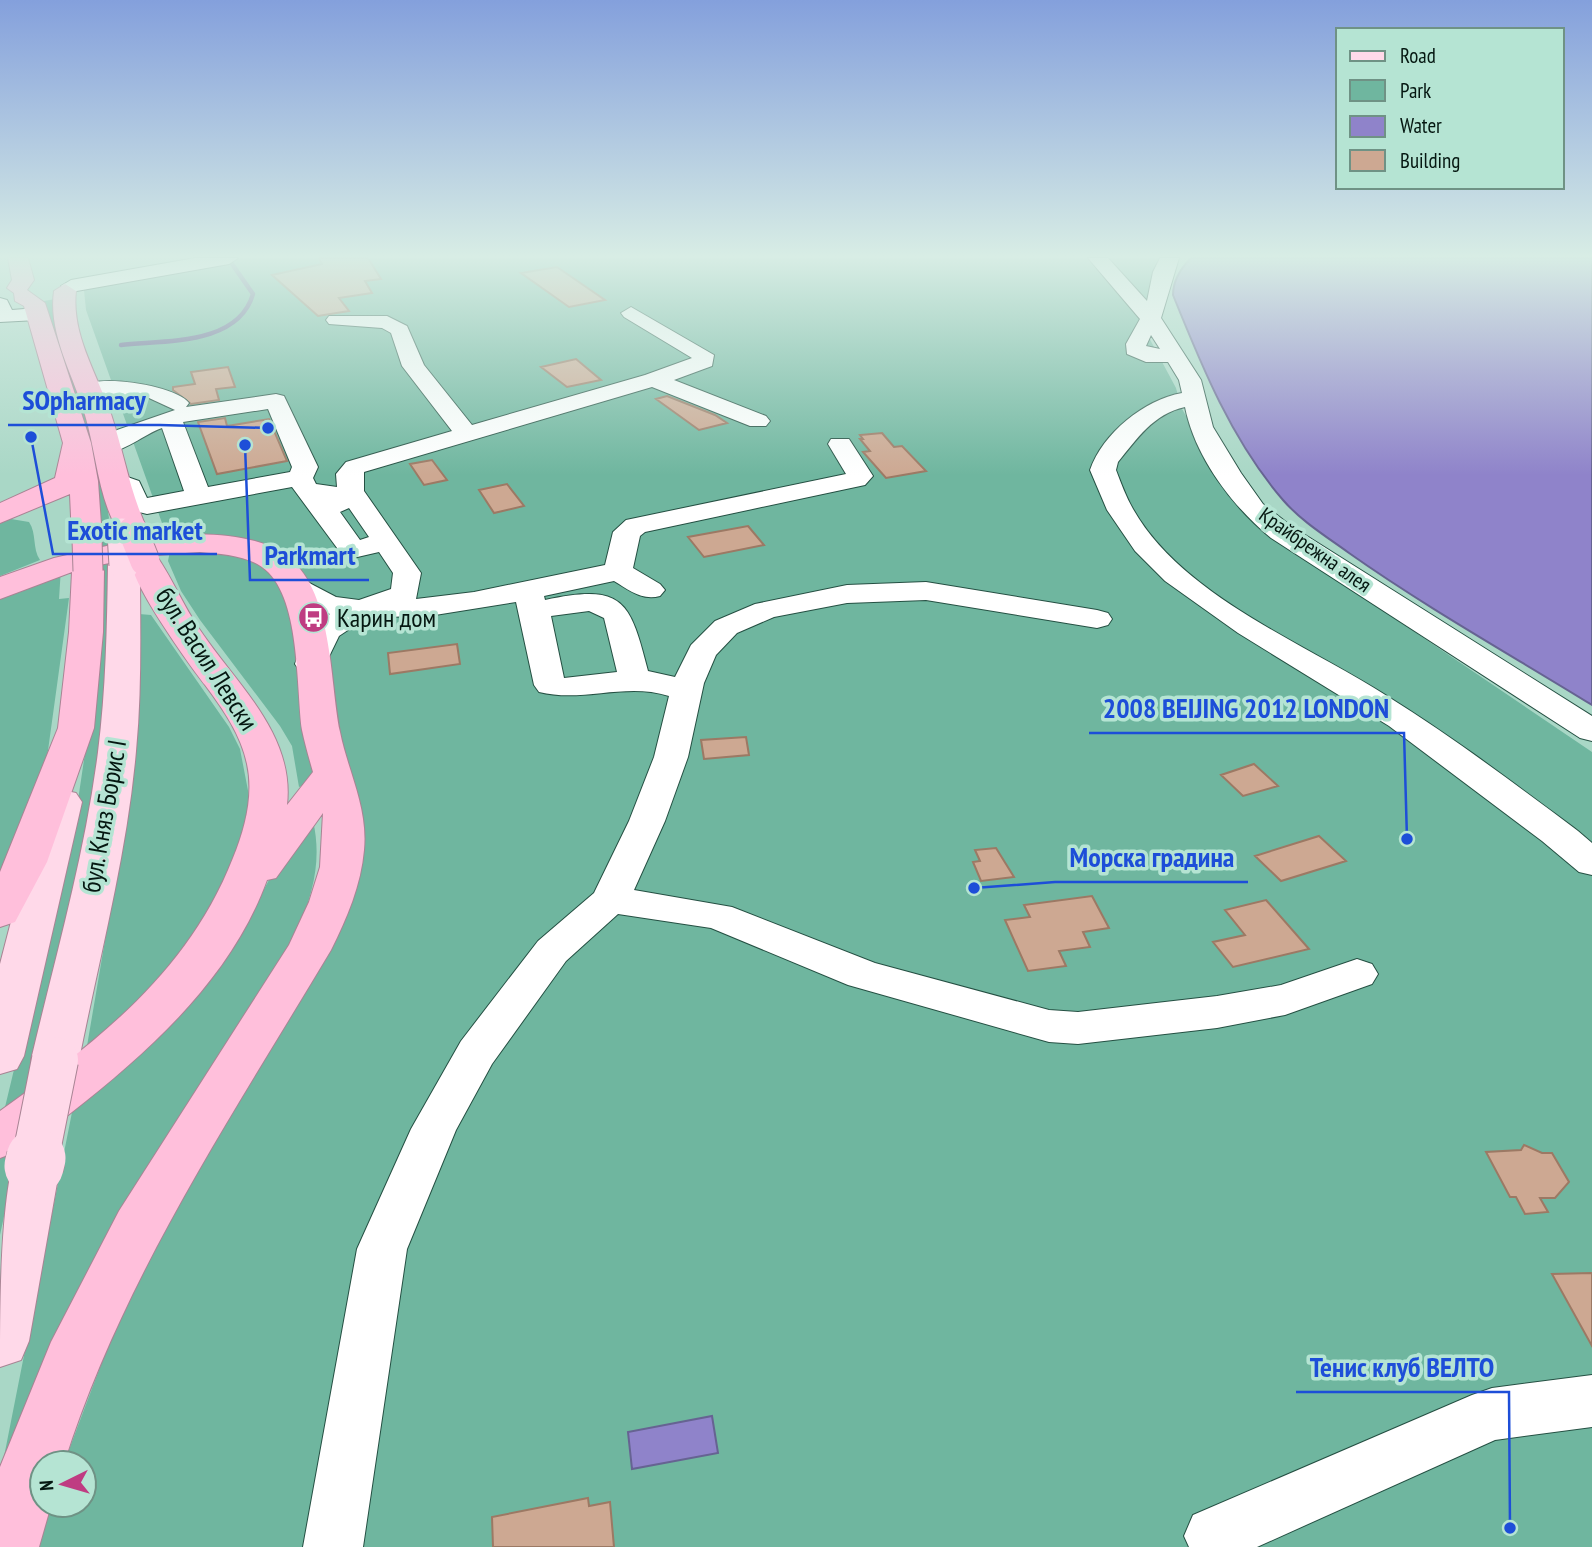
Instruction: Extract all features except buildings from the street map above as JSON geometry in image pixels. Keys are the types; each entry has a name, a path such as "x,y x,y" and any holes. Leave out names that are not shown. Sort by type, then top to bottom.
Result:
{"highway":[{"name":"бул. Княз Борис I","path":"37,330 77,443 84,481 87,539 122,552 86,632 76,728"},
{"name":"бул. Княз Борис I","path":"69,330 107,447 115,490"},
{"path":"0,515 63,487 69,480 77,443"},
{"path":"0,515 51,514 68,521 87,539"},
{"path":"0,589 37,571 78,559 172,542 231,547 264,557 276,564 294,584 311,664 322,735 343,814 339,874 326,916 309,950 170,1173 115,1272 56,1399 6,1547"},
{"name":"бул. Васил Левски","path":"17,1152 176,992 209,952 238,901 264,827 269,798 264,757 254,730 122,552"},
{"path":"0,912 26,862 76,728"},
{"path":"238,901 332,772"}],"main road":[{"name":"бул. Княз Борис I","path":"0,1340 17,1152 55,1060 97,866 117,753 123,670 122,552 115,490"},
{"name":"бул. Княз Борис I","path":"0,1056 32,931 76,728"}],"street":[{"path":"400,330 413,366 467,435"},
{"path":"351,497 349,474 355,467 653,380 700,363 705,358 659,330"},
{"name":"Крайбрежна алея","path":"1157,330 1177,356 1190,380 1201,427 1254,510 1281,532 1592,731"},
{"path":"653,380 758,421"},
{"path":"90,389 154,391 175,410 199,498"},
{"path":"1194,398 1164,402 1149,411 1106,461 1103,470 1127,520 1152,553 1213,602 1362,694 1419,733 1592,863"},
{"path":"107,447 175,410 276,401 305,467 310,492 353,550 384,542"},
{"path":"618,570 627,532 636,526 856,480 860,476 858,470 840,444"},
{"path":"115,490 130,486 136,503 147,506 199,498 310,492 355,497 407,573 405,594 366,608 334,624 320,638 311,664"},
{"path":"618,570 650,590"},
{"path":"538,598 618,570"},
{"path":"294,584 329,605 366,608 418,608 538,598 605,606 617,614 633,673 631,680"},
{"path":"333,1547 382,1249 434,1129 476,1053 552,951 610,900 647,821 671,757 686,691 702,652 726,626 766,610 847,594 926,591 1097,619"},
{"path":"538,598 550,685 565,689 631,680 650,681 686,691"},
{"path":"610,900 718,916 863,975 1049,1027 1078,1028 1217,1012 1285,1000 1357,974"},
{"path":"1214,1536 1492,1414 1592,1401"}],"green space":[{"path":"46,330 63,330 102,475 109,518 113,645 94,796 0,1235 0,1128 77,807 88,733 101,562"},
{"path":"93,330 1145,330 1176,388 1181,407 1232,499 1261,528 1592,752 1592,1547 36,1547 45,1519 98,1519 98,1449 69,1449 108,1346 165,1228 350,903 290,563 167,537"},
{"path":"11,519 29,522 40,560 0,576 0,521"},
{"path":"170,551 240,554 268,570 289,597 316,781 299,787 292,746 181,591 168,561"},
{"path":"61,568 59,599 69,598 46,765 0,884 0,592"},
{"path":"139,614 151,615 229,727 240,749 250,801 246,829 205,922 150,989 120,1020 87,1046 110,911"},
{"path":"313,821 317,849 315,875 299,928 0,1477 75,1097 242,929 274,871"}],"water":[{"path":"1188,330 1592,330 1592,705 1439,612 1298,515 1283,500 1248,453 1207,376"},
{"path":"712,1416 718,1453 632,1469 628,1432"}],"waterway":[{"path":"121,345 178,340 219,330"}],"place":[{"name":"SOpharmacy","path":"268,428"},
{"name":"Exotic market","path":"31,437"},
{"name":"Parkmart","path":"245,445"},
{"name":"Карин дом","path":"314,618"},
{"name":"2008 BEIJING 2012 LONDON","path":"1407,839"},
{"name":"Морска градина","path":"974,888"},
{"name":"Тенис клуб ВЕЛТО","path":"1510,1528"}]}
